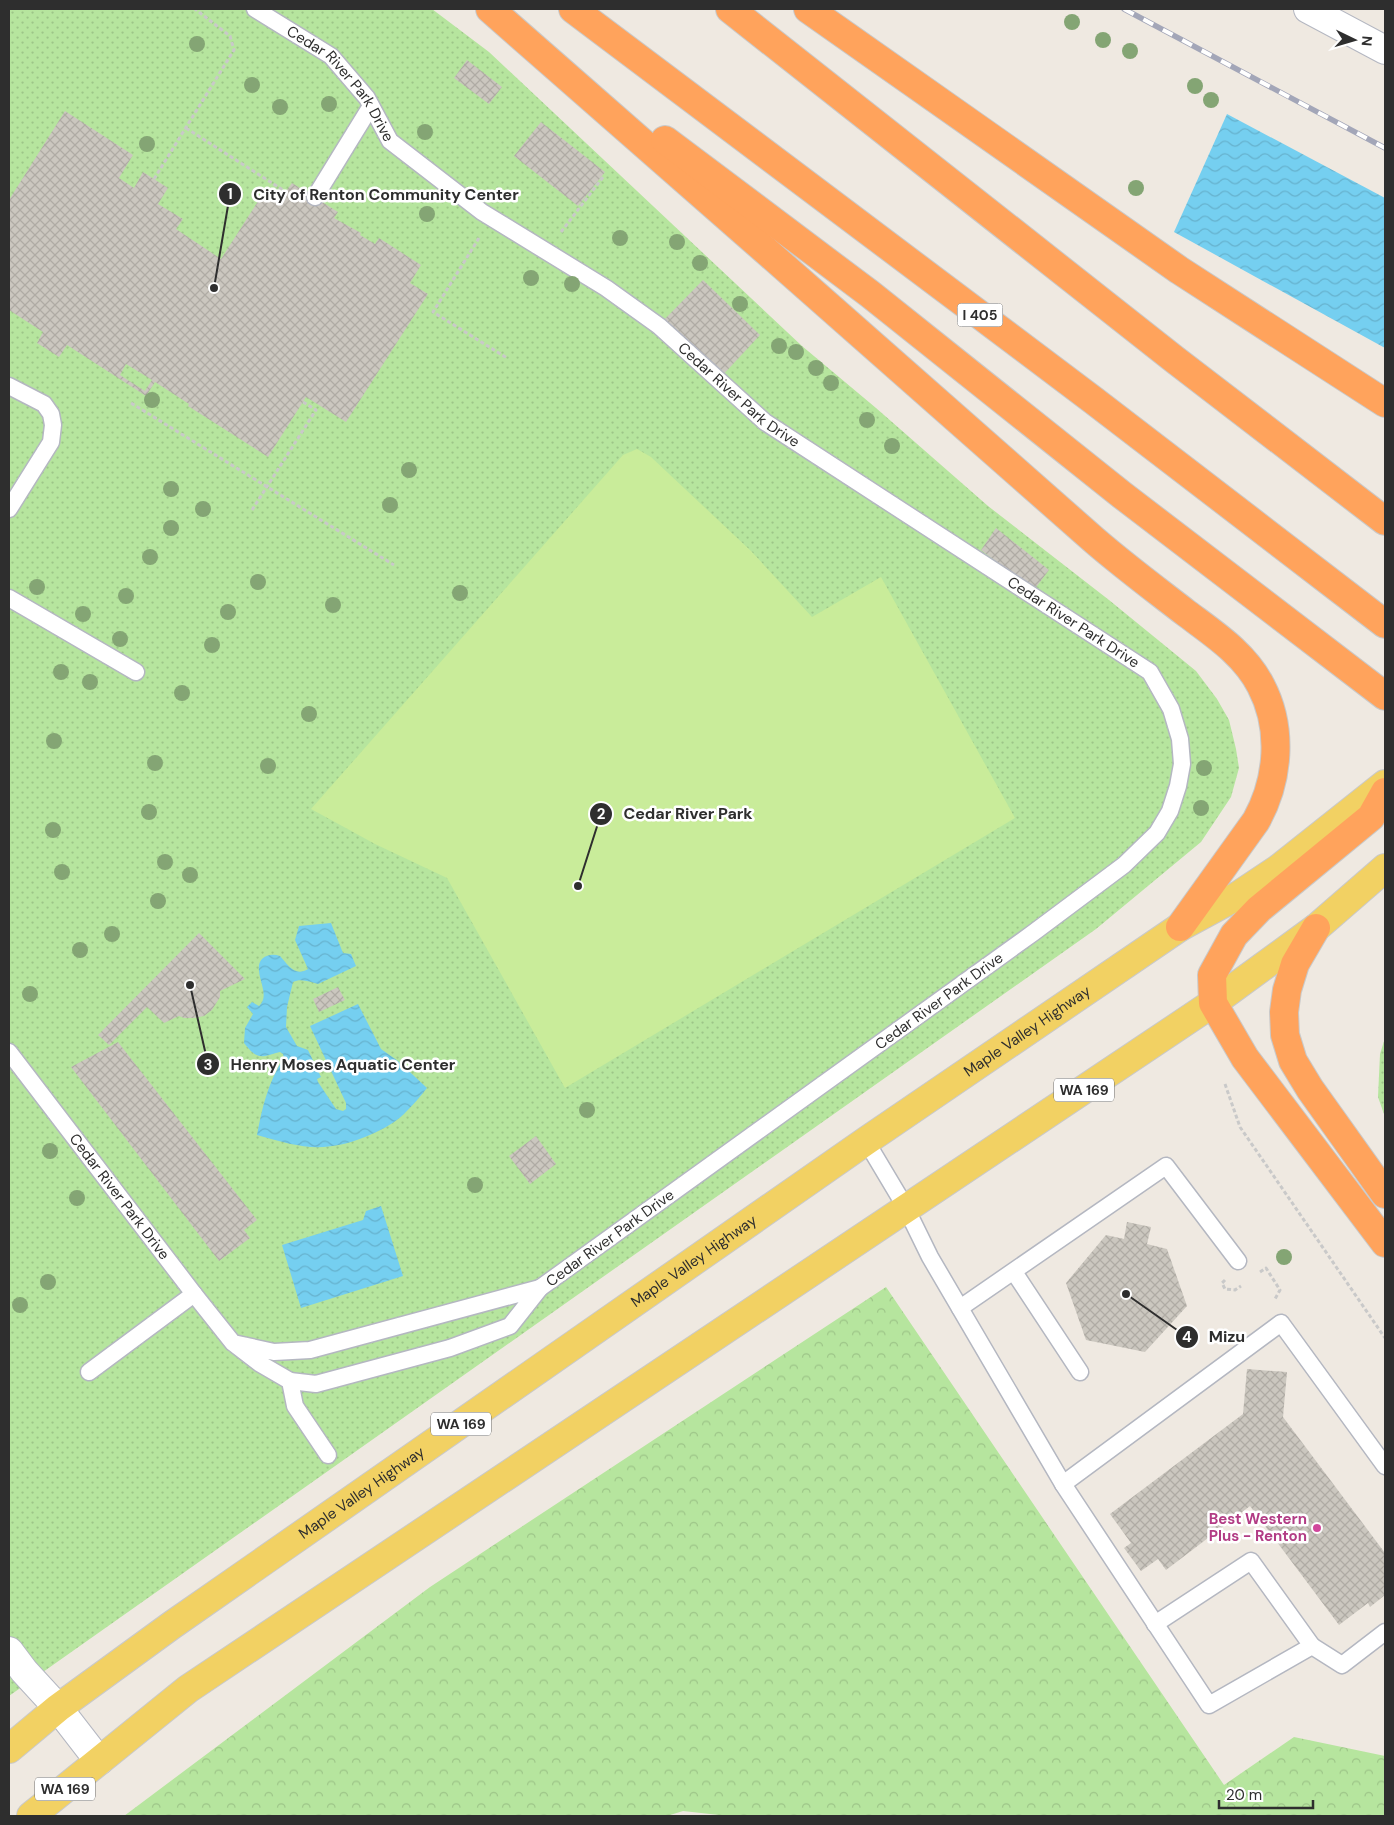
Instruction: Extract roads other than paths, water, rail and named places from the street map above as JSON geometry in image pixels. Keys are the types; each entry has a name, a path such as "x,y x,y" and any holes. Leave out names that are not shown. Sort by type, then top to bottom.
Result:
{"highway":[{"path":"490,9 1115,558 1243,658 1261,686 1272,715 1276,746 1273,780 1256,821 1180,927"},
{"path":"496,9 681,152 870,294 1122,495 1385,696"},
{"name":"I 405","path":"573,9 1093,400 1385,624"},
{"path":"730,9 1166,353 1385,521"},
{"path":"808,9 1179,270 1385,403"},
{"path":"1385,792 1371,817 1259,908 1234,935 1212,974 1213,1003 1245,1058 1385,1243"},
{"path":"1316,928 1295,964 1287,990 1284,1012 1286,1035 1293,1061 1310,1090 1385,1194"}],"main road":[{"name":"Maple Valley Highway","path":"9,1749 58,1708 172,1625 866,1141 1180,927 1239,895 1278,869 1385,784"},
{"name":"WA 169","path":"31,1816 188,1689 1213,1003 1316,928 1385,868"}],"street":[{"path":"1308,9 1385,50"},
{"path":"9,1651 100,1761"}],"lane":[{"name":"Cedar River Park Drive","path":"9,1052 233,1343 259,1363 290,1382 316,1384 450,1348 510,1326 540,1288 1124,865 1157,833 1170,811 1178,786 1182,764 1180,739 1171,709 1150,672 765,422 659,326 606,288 491,218 390,141 367,98 330,56 256,9"},
{"path":"314,197 371,106"},
{"path":"9,386 44,404 51,414 53,425 51,442 9,509"},
{"path":"9,598 136,672"},
{"path":"866,1141 906,1208 930,1257 1063,1484 1209,1705 1312,1646"},
{"path":"960,1308 1166,1166 1238,1261"},
{"path":"1014,1272 1080,1372"},
{"name":"Cedar River Park Drive","path":"233,1343 274,1352 310,1350 540,1288"},
{"path":"89,1372 194,1294"},
{"path":"1063,1484 1281,1323 1385,1466"},
{"path":"290,1382 295,1406 328,1454"},
{"path":"1155,1624 1251,1561 1312,1646 1342,1665 1385,1632"}],"water":[{"path":"1227,114 1385,198 1385,348 1174,232"},
{"path":"331,923 343,953 351,954 356,966 318,984 302,980 293,982 287,1007 286,1027 297,1046 308,1050 321,1077 317,1079 318,1082 336,1109 343,1111 346,1109 346,1103 310,1026 358,1004 381,1049 398,1061 427,1088 404,1114 380,1130 336,1146 311,1147 286,1143 257,1135 266,1095 284,1058 280,1052 264,1056 253,1053 244,1043 245,1028 253,1014 247,1007 252,1002 259,1006 264,994 259,971 262,959 276,955 280,956 296,971 308,969 295,940 299,926"},
{"path":"381,1206 403,1276 301,1308 282,1245 363,1220 366,1211"}],"railway":[{"path":"1124,9 1385,148"}],"place":[{"name":"City of Renton Community Center","path":"214,288"},
{"name":"Cedar River Park","path":"578,886"},
{"name":"Henry Moses Aquatic Center","path":"190,985"},
{"name":"Mizu","path":"1126,1294"},
{"name":"Best Western Plus - Renton","path":"1317,1528"}]}
